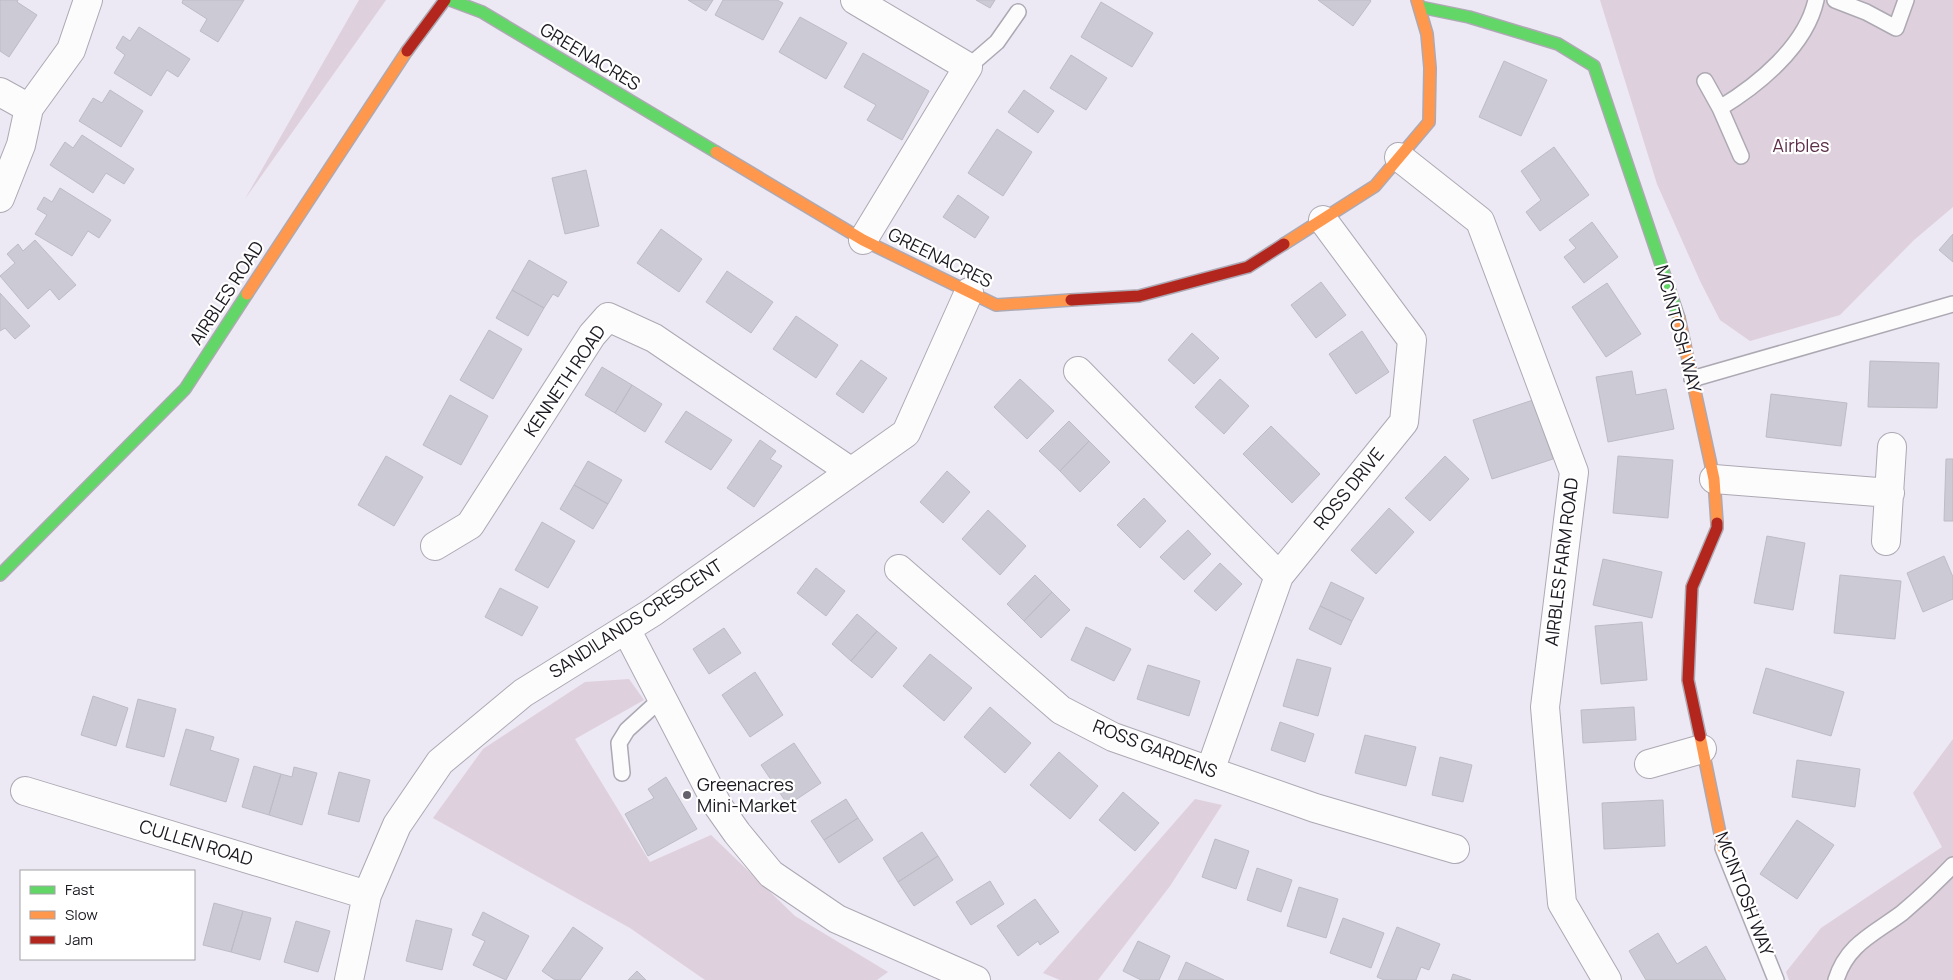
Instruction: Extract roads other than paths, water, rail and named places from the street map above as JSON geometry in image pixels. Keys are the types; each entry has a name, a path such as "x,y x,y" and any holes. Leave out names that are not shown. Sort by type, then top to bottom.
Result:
{"street":[{"path":"0,198 21,146 29,108 72,50 88,0"},
{"name":"AIRBLES ROAD","path":"0,575 185,389 405,53 445,0"},
{"name":"GREENACRES","path":"450,0 482,12 864,240 996,305 1139,296 1248,267 1374,186 1429,122 1430,68 1427,34 1418,3"},
{"path":"856,0 968,67 864,240"},
{"name":"MCINTOSH WAY","path":"1418,3 1558,44 1594,66 1677,310 1714,480 1717,528 1692,587 1688,680 1723,848"},
{"path":"0,92 29,108"},
{"name":"AIRBLES FARM ROAD","path":"1400,157 1480,222 1574,472 1545,707 1562,903 1607,980"},
{"name":"ROSS DRIVE","path":"1210,771 1279,576 1404,422 1412,340 1322,220"},
{"name":"SANDILANDS CRESCENT","path":"349,980 367,895 397,825 440,762 522,693 626,629 850,470 906,433 969,292"},
{"name":"KENNETH ROAD","path":"435,546 470,525 592,335 608,318 654,338 850,470"},
{"path":"1078,371 1279,576"},
{"path":"1886,541 1892,447"},
{"path":"1714,480 1890,494"},
{"name":"ROSS GARDENS","path":"899,569 1061,710 1113,737 1315,808 1455,849"},
{"path":"626,629 718,806 737,833 771,874 837,919 976,980"},
{"path":"1649,764 1702,749"},
{"name":"CULLEN ROAD","path":"25,791 367,895"}],"lane":[{"path":"1720,108 1764,78 1800,34 1814,10 1816,0"},
{"path":"1835,0 1866,12 1896,28 1906,0"},
{"path":"968,67 997,42 1018,12"},
{"path":"1705,80 1720,108 1741,156"},
{"path":"1692,379 1953,304"},
{"path":"622,772 619,743 627,730 662,698"},
{"name":"MCINTOSH WAY","path":"1723,848 1776,980"},
{"path":"1836,980 1839,969 1851,951 1869,934 1900,914 1927,892 1953,866"}],"place":[{"name":"Greenacres Mini-Market","path":"687,795"}],"park label":[{"name":"Airbles","path":"1801,146"}]}
